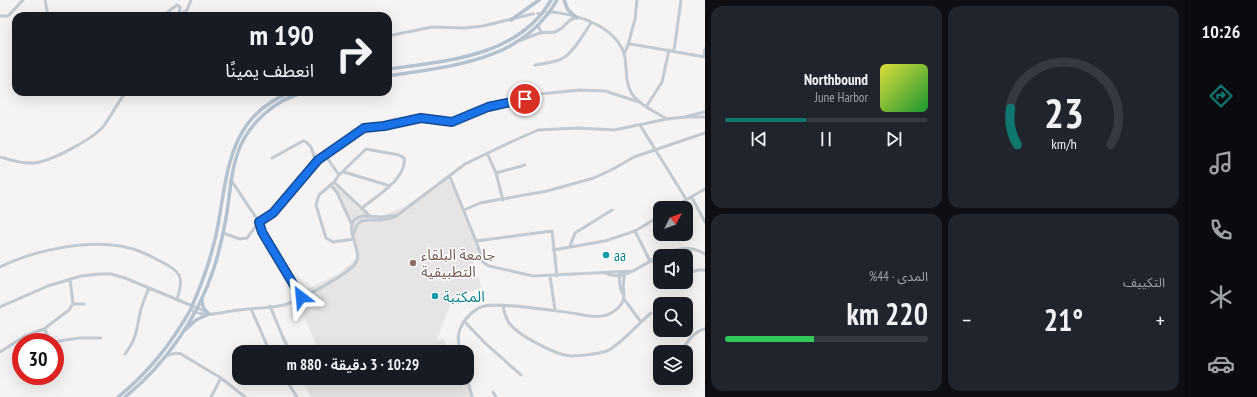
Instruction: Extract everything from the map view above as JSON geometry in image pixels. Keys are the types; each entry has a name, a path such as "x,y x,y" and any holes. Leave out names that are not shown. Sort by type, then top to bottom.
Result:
{"main road":[{"path":"510,20 539,0"},
{"path":"392,69 463,57 490,50 508,41 522,31 540,15 551,0"},
{"path":"392,74 480,59 502,51 521,40 538,26 547,16 557,0"},
{"path":"564,0 568,14 577,18"},
{"path":"118,397 144,374 160,356 192,308 214,242 228,169 235,146 248,125 260,111 282,96"},
{"path":"125,397 149,376 167,355 196,310 214,269 223,233 231,180 237,154 246,135 267,112 293,96"},
{"path":"180,335 196,320 208,313 204,310 202,297"}],"street":[{"path":"0,16 8,16 23,0"},
{"path":"45,0 47,12"},
{"path":"184,12 187,10 191,0"},
{"path":"624,54 635,19 637,0"},
{"path":"674,51 681,0"},
{"path":"167,12 177,5 180,8 179,12"},
{"path":"553,12 568,14 568,22"},
{"path":"392,35 438,26 472,28 532,14"},
{"path":"521,40 559,30 568,22 577,18 591,22 604,29 614,38 624,54 627,83 632,93 639,102 667,119"},
{"path":"535,65 553,62 565,57 591,22"},
{"path":"538,26 543,33"},
{"path":"628,45 639,45 704,57 705,49"},
{"path":"646,107 662,82 669,50"},
{"path":"223,233 235,238 244,239 250,235 259,222 273,213 316,162 364,128 384,126 421,118 452,122 488,107 525,99 540,94 579,90 605,91 639,102"},
{"path":"0,157 20,162 34,163 61,154 100,129 123,96"},
{"path":"353,237 357,225 361,221 389,219 398,215 465,164 538,130 577,128 607,130 685,117 704,112 704,118 685,117"},
{"path":"640,125 686,199"},
{"path":"464,210 480,203 547,191 594,178 614,169 634,157 656,151 705,133"},
{"path":"272,158 303,142 306,142 310,147 316,162"},
{"path":"353,237 333,242 326,238 316,205 319,195 331,185 339,175 344,172 366,149 404,158 405,162 396,180 362,208"},
{"path":"487,153 496,173 503,200"},
{"path":"325,155 339,175"},
{"path":"496,173 525,165"},
{"path":"344,172 390,186"},
{"path":"450,176 483,262 489,266 533,276 620,273 634,271"},
{"path":"231,180 259,222 262,232 301,297"},
{"path":"334,182 370,216"},
{"path":"331,185 338,194 352,225"},
{"path":"683,201 692,198 705,189"},
{"path":"692,198 705,221"},
{"path":"568,248 571,245 574,233 612,210"},
{"path":"0,307 48,286 91,274 111,274 125,278 177,299 196,310 208,313 283,305 340,276 355,264 358,258 351,230 353,222 358,217 384,217 398,215"},
{"path":"553,250 605,241 635,231 653,220"},
{"path":"635,231 653,264"},
{"path":"476,241 552,232 557,276"},
{"path":"0,267 17,259 34,254 78,246 93,244 129,248 163,262 177,270 180,276 180,281 177,299"},
{"path":"620,273 625,274 634,271 651,260 680,249 694,250 705,254"},
{"path":"693,272 705,270"},
{"path":"620,273 619,282 622,294 641,322"},
{"path":"459,345 457,336 464,321 481,307 503,306 555,310 589,316 603,316 615,310 624,297 623,286 625,274"},
{"path":"550,276 555,310"},
{"path":"0,352 25,336 44,330 66,312 73,304 70,279"},
{"path":"125,354 137,335 141,308 148,288"},
{"path":"73,304 84,304"},
{"path":"270,306 287,345"},
{"path":"503,306 505,315 509,322 520,333 544,347 570,356 598,353 609,350 651,313"},
{"path":"251,309 267,345"},
{"path":"464,321 485,343 521,376"},
{"path":"686,345 689,340 699,331 705,329"},
{"path":"44,330 53,342 79,338 101,338"},
{"path":"167,355 180,353 221,378 245,397"},
{"path":"211,397 221,378"},
{"path":"289,385 297,397"},
{"path":"469,385 472,397"},
{"path":"493,392 496,397"}],"shaded area":[{"name":"جامعة البلقاء التطبيقية","path":"447,177 460,201 478,250 472,268 473,279 479,276 481,287 462,295 449,307 437,340 444,339 446,345 310,345 316,344 295,295 338,274 358,256 357,243 354,241 349,221 339,202 333,185 341,188 353,200 358,208 362,209 370,216 381,216 406,206"},
{"path":"305,385 467,385 471,397 311,397"}],"tunnel":[{"path":"532,14 553,12"}],"place":[{"name":"aa","path":"606,255"},
{"name":"جامعة البلقاء التطبيقية","path":"413,263"},
{"name":"المكتبة","path":"435,296"}],"route":[{"path":"301,297 262,232 259,222 273,213 318,160 364,128 396,124 421,118 452,122 488,107 525,99"}]}
